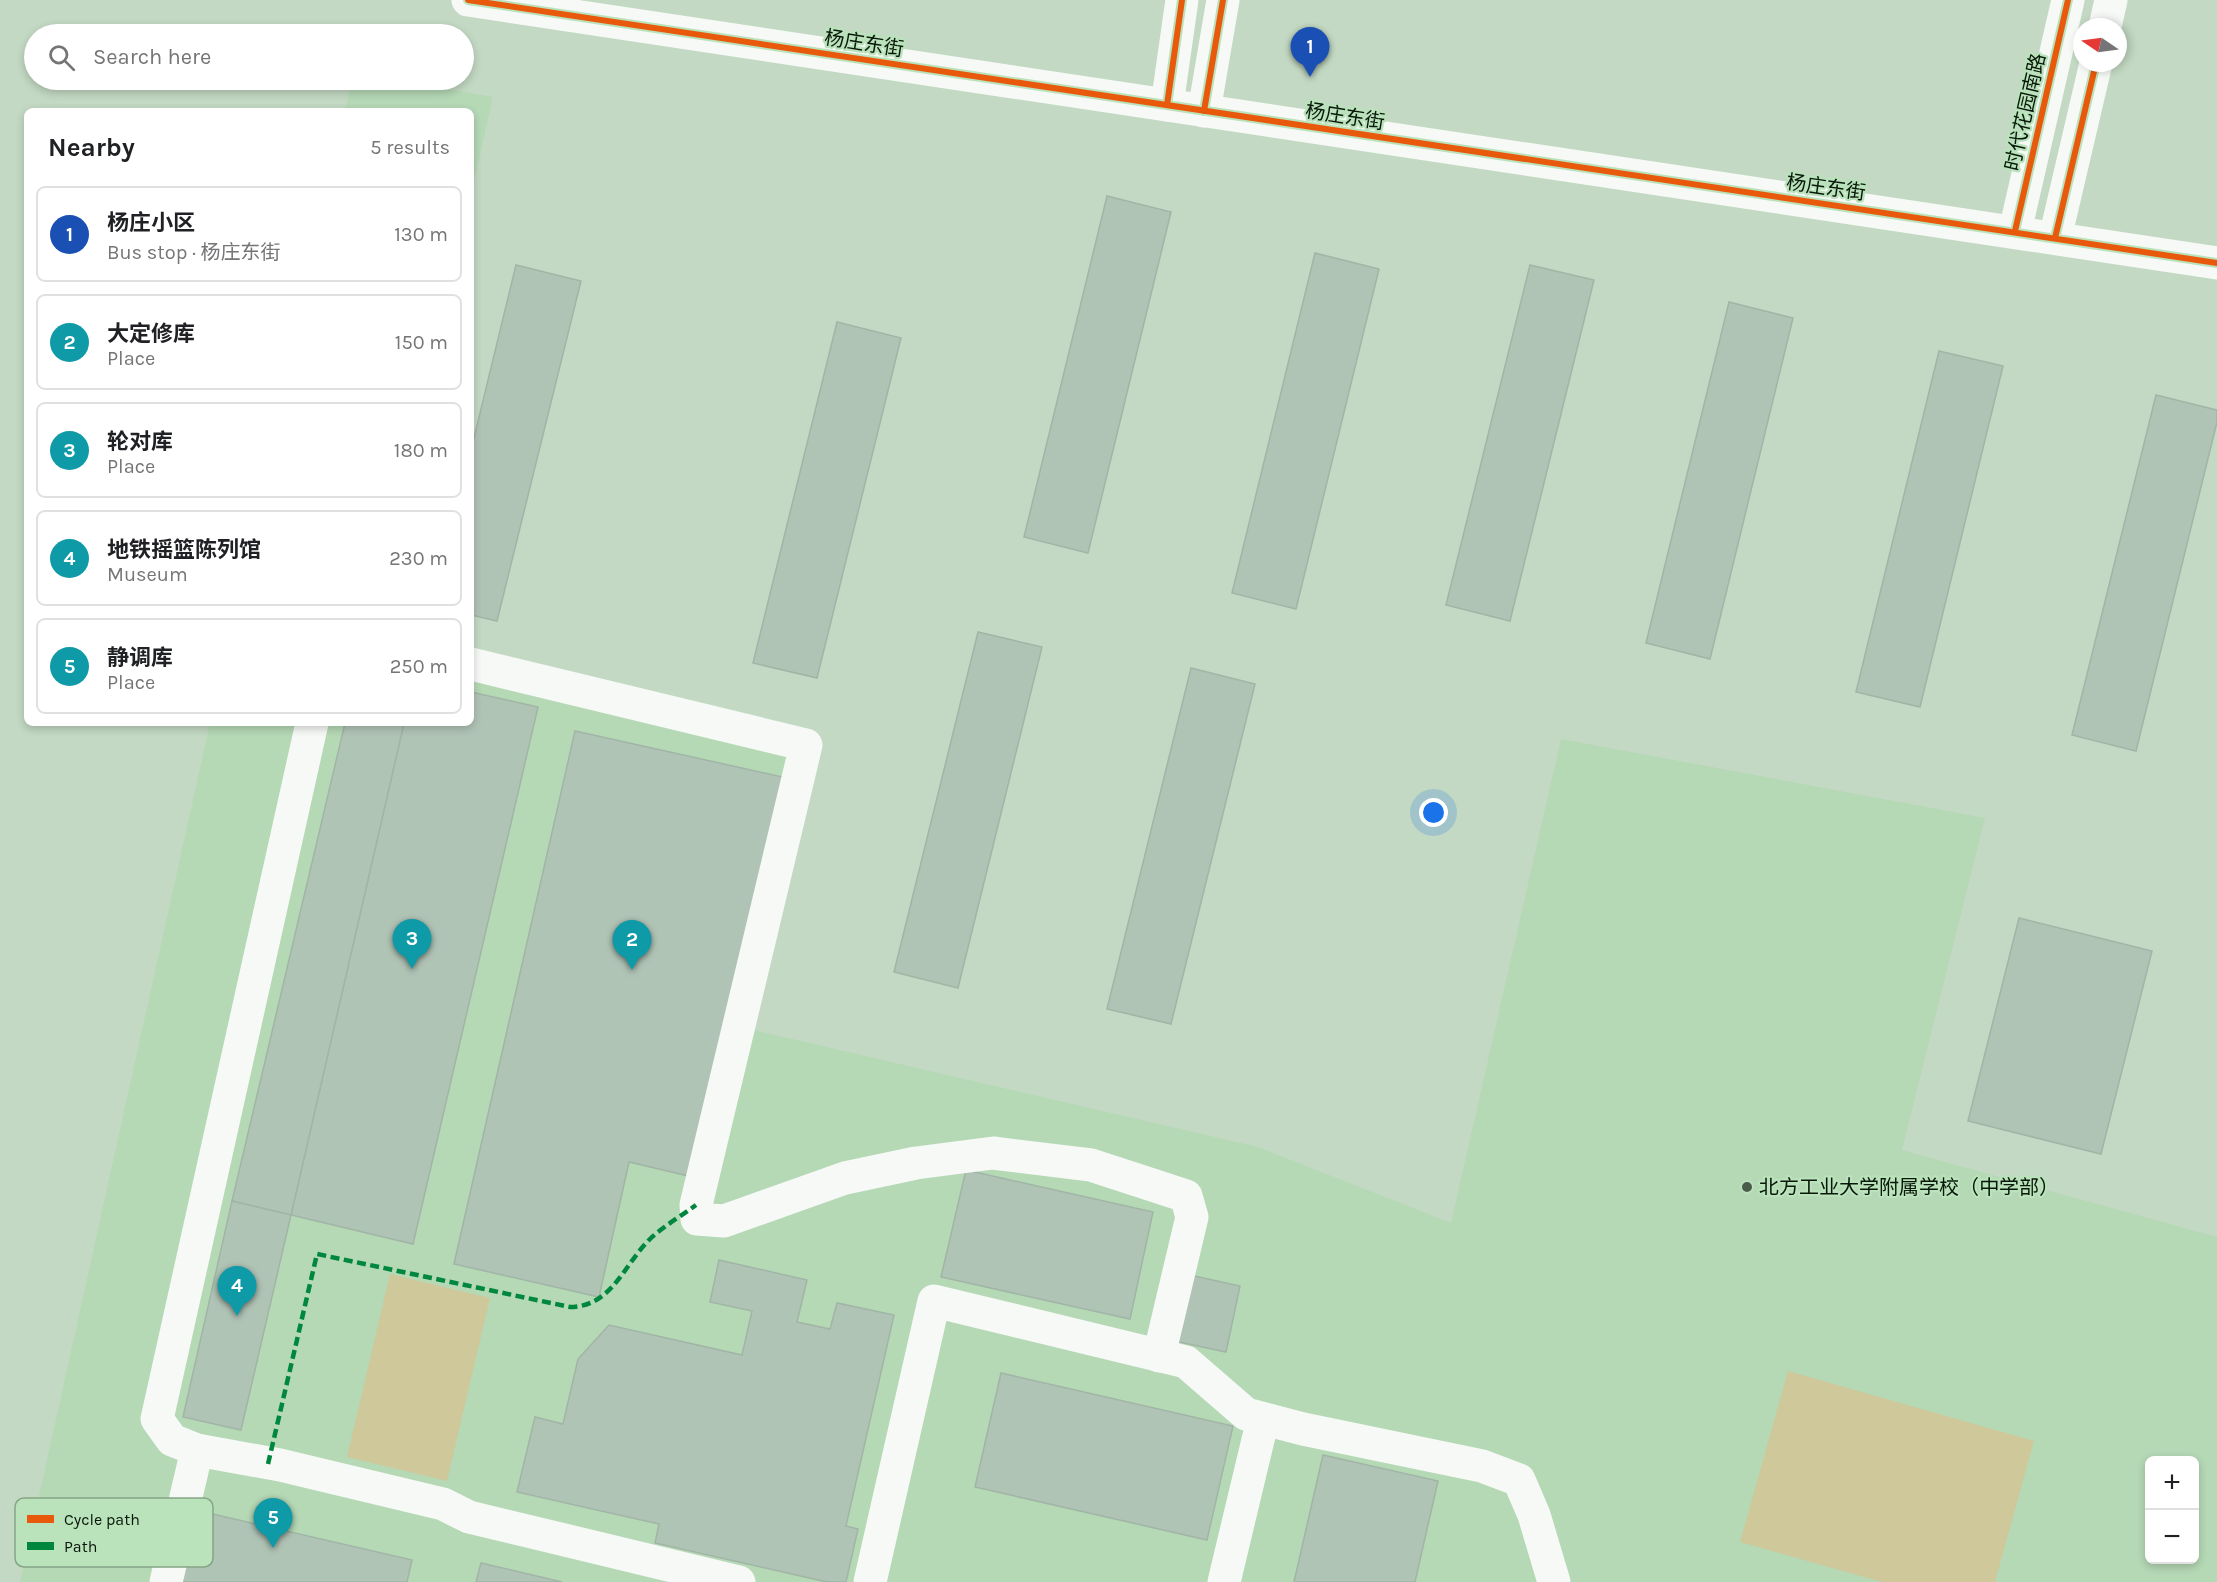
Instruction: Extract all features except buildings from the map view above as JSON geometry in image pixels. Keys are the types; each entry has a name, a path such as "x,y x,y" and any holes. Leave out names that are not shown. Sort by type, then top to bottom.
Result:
{"street":[{"name":"杨庄东街","path":"468,0 531,5 1204,111 2217,262"},
{"path":"1167,105 1182,0"},
{"path":"1204,111 1223,0"},
{"name":"时代花园南路","path":"2015,231 2068,0"},
{"path":"2107,18 2111,0"},
{"path":"2055,238 2095,72"},
{"path":"474,665 806,745 696,1205 698,1219 724,1221 845,1178 916,1163 993,1152 1091,1165 1186,1196 1192,1216 1159,1356"},
{"path":"311,726 158,1419 172,1440 197,1450 280,1465 443,1504 469,1517 739,1582"},
{"path":"870,1582 934,1301 1186,1362 1246,1414 1482,1466 1519,1480 1534,1515 1554,1582"},
{"path":"1224,1582 1263,1419"},
{"path":"186,1498 197,1450"},
{"path":"166,1582 170,1567"}],"shaded area":[{"path":"350,90 452,90 493,97 474,181 474,108 346,108"},
{"path":"474,654 816,732 753,1030 1258,1147 1451,1223 1561,739 1985,818 1902,1150 2217,1237 2217,1582 20,1582 23,1567 213,1567 213,1498 39,1498 209,726 474,726"},
{"path":"390,1274 490,1298 447,1481 347,1457"},
{"path":"1788,1371 2034,1441 1995,1582 1882,1582 1740,1542"}],"marked path":[{"path":"268,1464 317,1254 570,1307 585,1305 597,1300 607,1292 651,1238 696,1205"}],"cycle path":[{"path":"468,0 2217,263"},
{"path":"1167,105 1182,0"},
{"path":"1204,111 1223,0"},
{"path":"2015,231 2068,0"},
{"path":"2055,238 2094,72"}],"place":[{"name":"杨庄小区","path":"1310,77"},
{"name":"轮对库","path":"412,969"},
{"name":"大定修库","path":"632,970"},
{"name":"北方工业大学附属学校（中学部）","path":"1747,1187"},
{"name":"地铁摇篮陈列馆","path":"237,1316"},
{"name":"静调库","path":"273,1548"}]}
